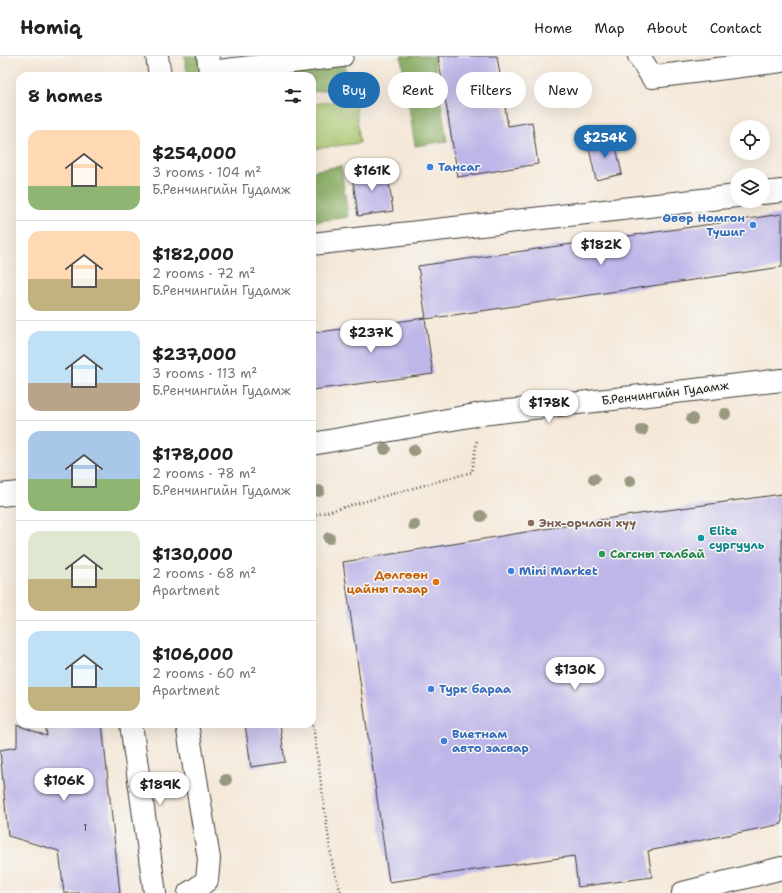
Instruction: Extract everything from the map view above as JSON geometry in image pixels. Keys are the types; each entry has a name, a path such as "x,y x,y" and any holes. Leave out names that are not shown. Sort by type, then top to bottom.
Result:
{"street":[{"path":"157,56 159,72"},
{"path":"208,56 210,72 342,56"},
{"path":"639,56 652,77 782,61"},
{"path":"770,192 782,191"},
{"path":"316,244 730,197"},
{"name":"Б.Ренчингийн Гудамж","path":"316,443 481,414 782,380"},
{"path":"0,495 16,493"},
{"path":"132,728 155,893"},
{"path":"189,728 209,859 207,880 189,893"},
{"path":"682,893 782,868"}],"path":[{"path":"316,515 472,472 481,414"},
{"path":"314,728 332,863 342,893"}],"green space":[{"path":"184,56 200,56 202,72 187,72"},
{"path":"401,56 434,56 436,72 403,72"},
{"path":"345,61 346,72 328,72 328,90 316,91 316,72 256,72"},
{"path":"328,102 328,108 356,108 360,143 316,148 316,104"},
{"path":"409,108 442,108 447,141 415,146"},
{"path":"341,166 348,217 316,221 316,170"}],"building":[{"path":"438,56 497,56 500,72 456,72 456,108 505,108 508,126 532,122 538,164 458,177 447,108 448,108 448,72 441,72"},
{"path":"614,138 622,174 596,180 588,144"},
{"path":"387,169 393,211 358,216 352,174"},
{"path":"782,214 782,267 426,319 418,266"},
{"path":"425,318 433,374 316,389 316,332"},
{"path":"782,494 782,824 648,851 652,877 578,887 574,856 389,882 343,562 618,517"},
{"path":"17,728 25,728 47,736 46,728 102,728 120,893 64,893 59,851 8,836 0,750 17,747"},
{"path":"246,728 281,728 285,762 251,767"}],"place":[{"name":"Тансаг","path":"430,167"},
{"name":"Өвөр Номгон Түшиг","path":"753,225"},
{"name":"Энх-орчлон хүү","path":"531,523"},
{"name":"Elite сургууль","path":"701,538"},
{"name":"Сагсны талбай","path":"602,554"},
{"name":"Mini Market","path":"511,571"},
{"name":"Дөлгөөн цайны газар","path":"436,582"},
{"name":"Турк бараа","path":"431,689"},
{"name":"Виетнам авто засвар","path":"444,741"}]}
